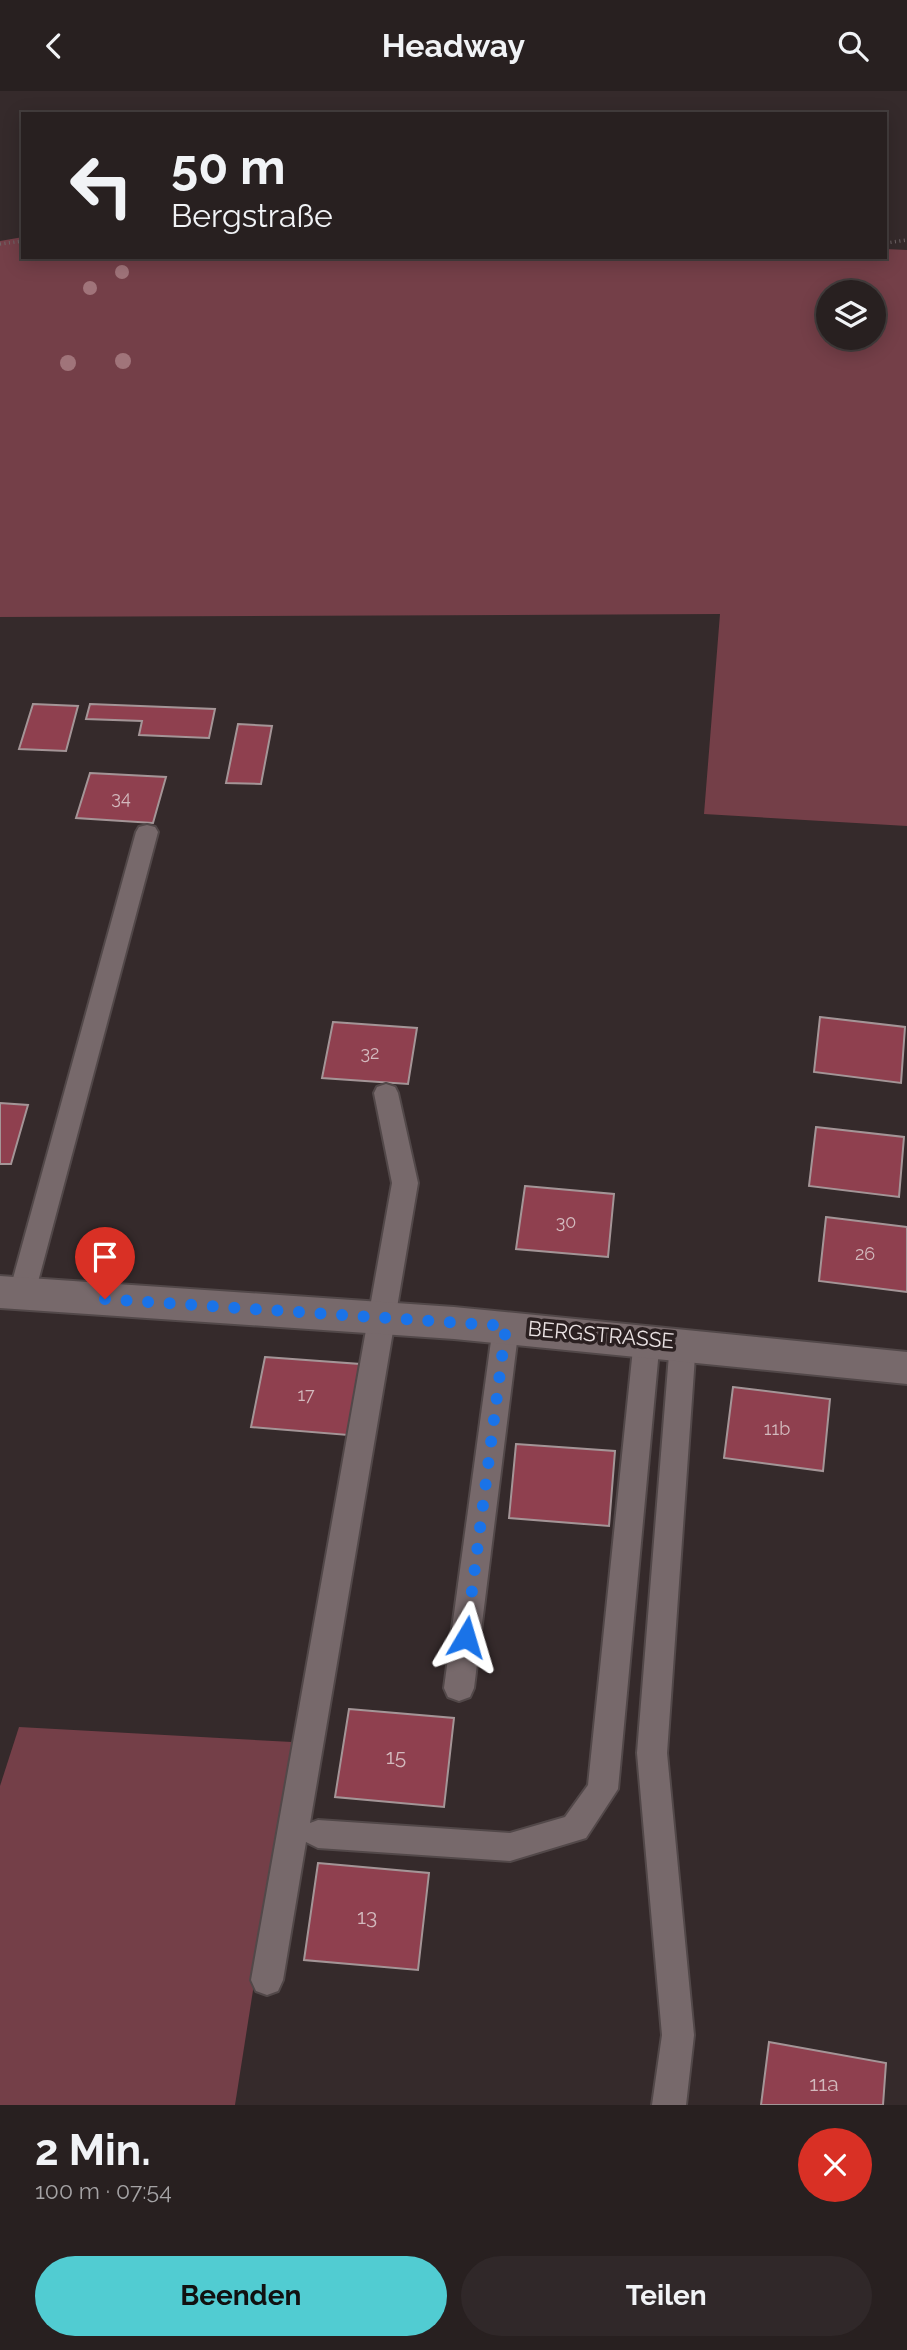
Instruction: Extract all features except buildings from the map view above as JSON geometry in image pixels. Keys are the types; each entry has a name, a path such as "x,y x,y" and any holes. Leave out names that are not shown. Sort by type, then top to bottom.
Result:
{"street":[{"name":"BERGSTRASSE","path":"11,1292 506,1326 907,1368"}],"lane":[{"path":"11,1292 147,832"},
{"path":"267,1980 405,1183 386,1093"},
{"path":"459,1688 506,1326"},
{"path":"318,1833 510,1847 575,1828 603,1790 665,1341"},
{"path":"665,1341 652,1753 678,2035 669,2105"}],"path":[{"path":"887,243 907,240"},
{"path":"0,244 21,241"}],"shaded area":[{"path":"21,237 21,259 887,259 887,249 907,250 907,826 704,814 720,614 0,617 0,241"},
{"path":"19,1727 292,1742 235,2105 0,2105 0,1786"}],"route":[{"path":"105,1299 506,1326 466,1637"}]}
